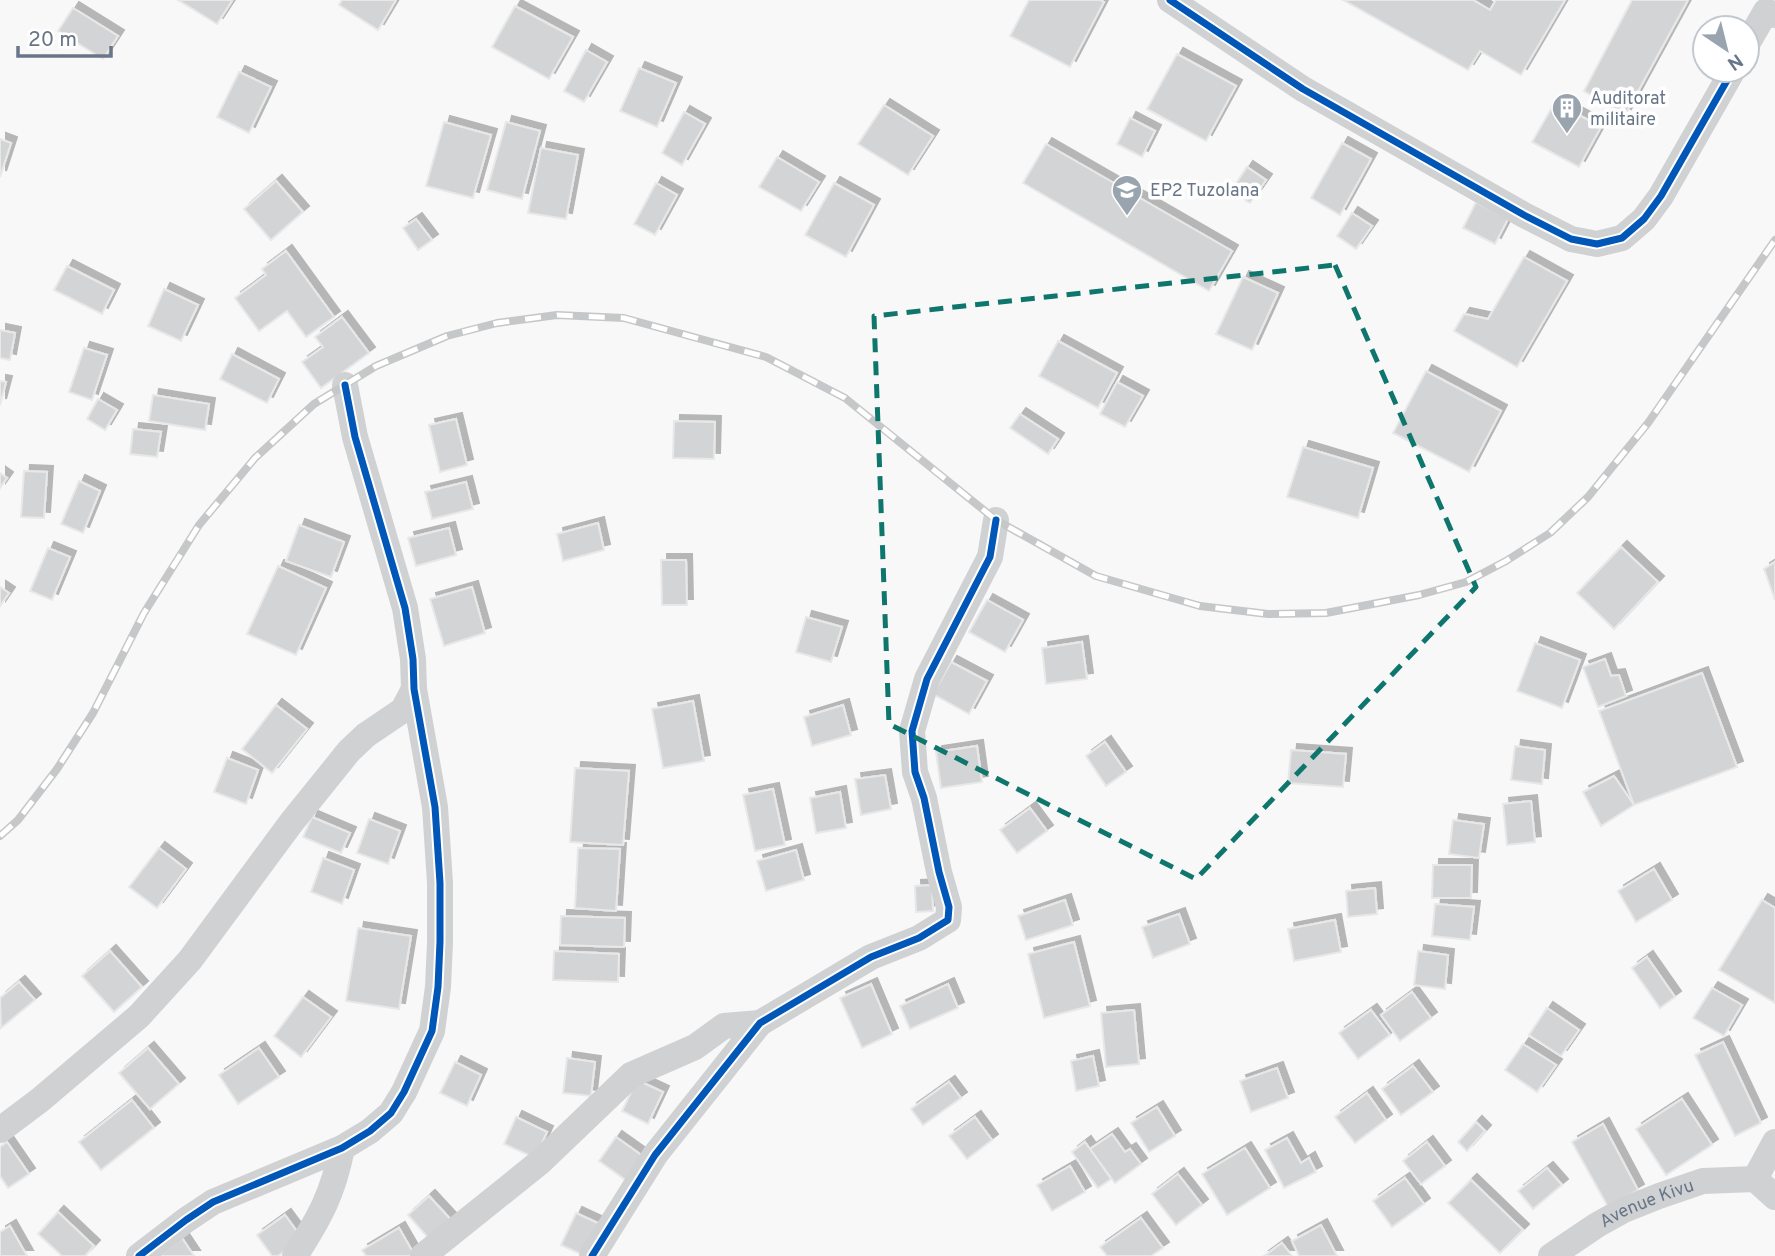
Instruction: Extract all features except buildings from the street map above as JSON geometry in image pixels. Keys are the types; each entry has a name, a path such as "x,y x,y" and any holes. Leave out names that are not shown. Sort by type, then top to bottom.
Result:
{"street":[{"path":"1170,0 1303,89 1524,215 1572,239 1597,244 1622,238 1644,219 1661,196 1724,84"},
{"path":"139,1256 213,1202 342,1148 370,1131 391,1113 404,1092 432,1031 439,976 440,883 435,807 414,690 413,659 405,608 355,437 345,385"},
{"path":"592,1256 655,1155 760,1023 871,957 919,938 948,919 950,907 939,872 924,798 915,772 912,731 927,678 990,556 996,520"},
{"path":"0,1130 40,1100 139,1016 190,960 291,823 349,751 366,735 403,710 414,690"},
{"path":"423,1256 540,1162 631,1075 695,1047 724,1026 760,1023"},
{"path":"1775,1142 1755,1179 1775,1197"},
{"path":"295,1256 318,1220 336,1180 342,1148"},
{"name":"Avenue Kivu","path":"1551,1256 1597,1224 1658,1196 1703,1181 1755,1179"}],"highlighted area":[{"path":"1335,265 1476,587 1196,879 889,724 874,316"}],"railway":[{"path":"0,836 18,820 57,769 93,713 144,613 199,525 255,458 314,404 376,366 447,336 497,323 557,315 624,318 766,357 845,398 996,520 1096,576 1200,606 1268,614 1326,613 1419,595 1466,582 1550,533 1588,497 1648,423 1775,240"}],"cycle path":[{"path":"1170,0 1303,89 1524,215 1571,239 1597,244 1622,238 1644,219 1661,196 1725,84"},
{"path":"139,1256 213,1202 342,1148 370,1131 391,1113 404,1092 432,1031 440,942 440,883 435,807 414,689 413,659 405,608 355,437 345,385"},
{"path":"592,1256 655,1155 760,1023 871,957 919,938 948,920 949,907 924,798 915,772 912,731 927,679 990,557 996,520"}],"place":[{"name":"Auditorat militaire","path":"1567,135"},
{"name":"EP2 Tuzolana","path":"1127,217"}]}
